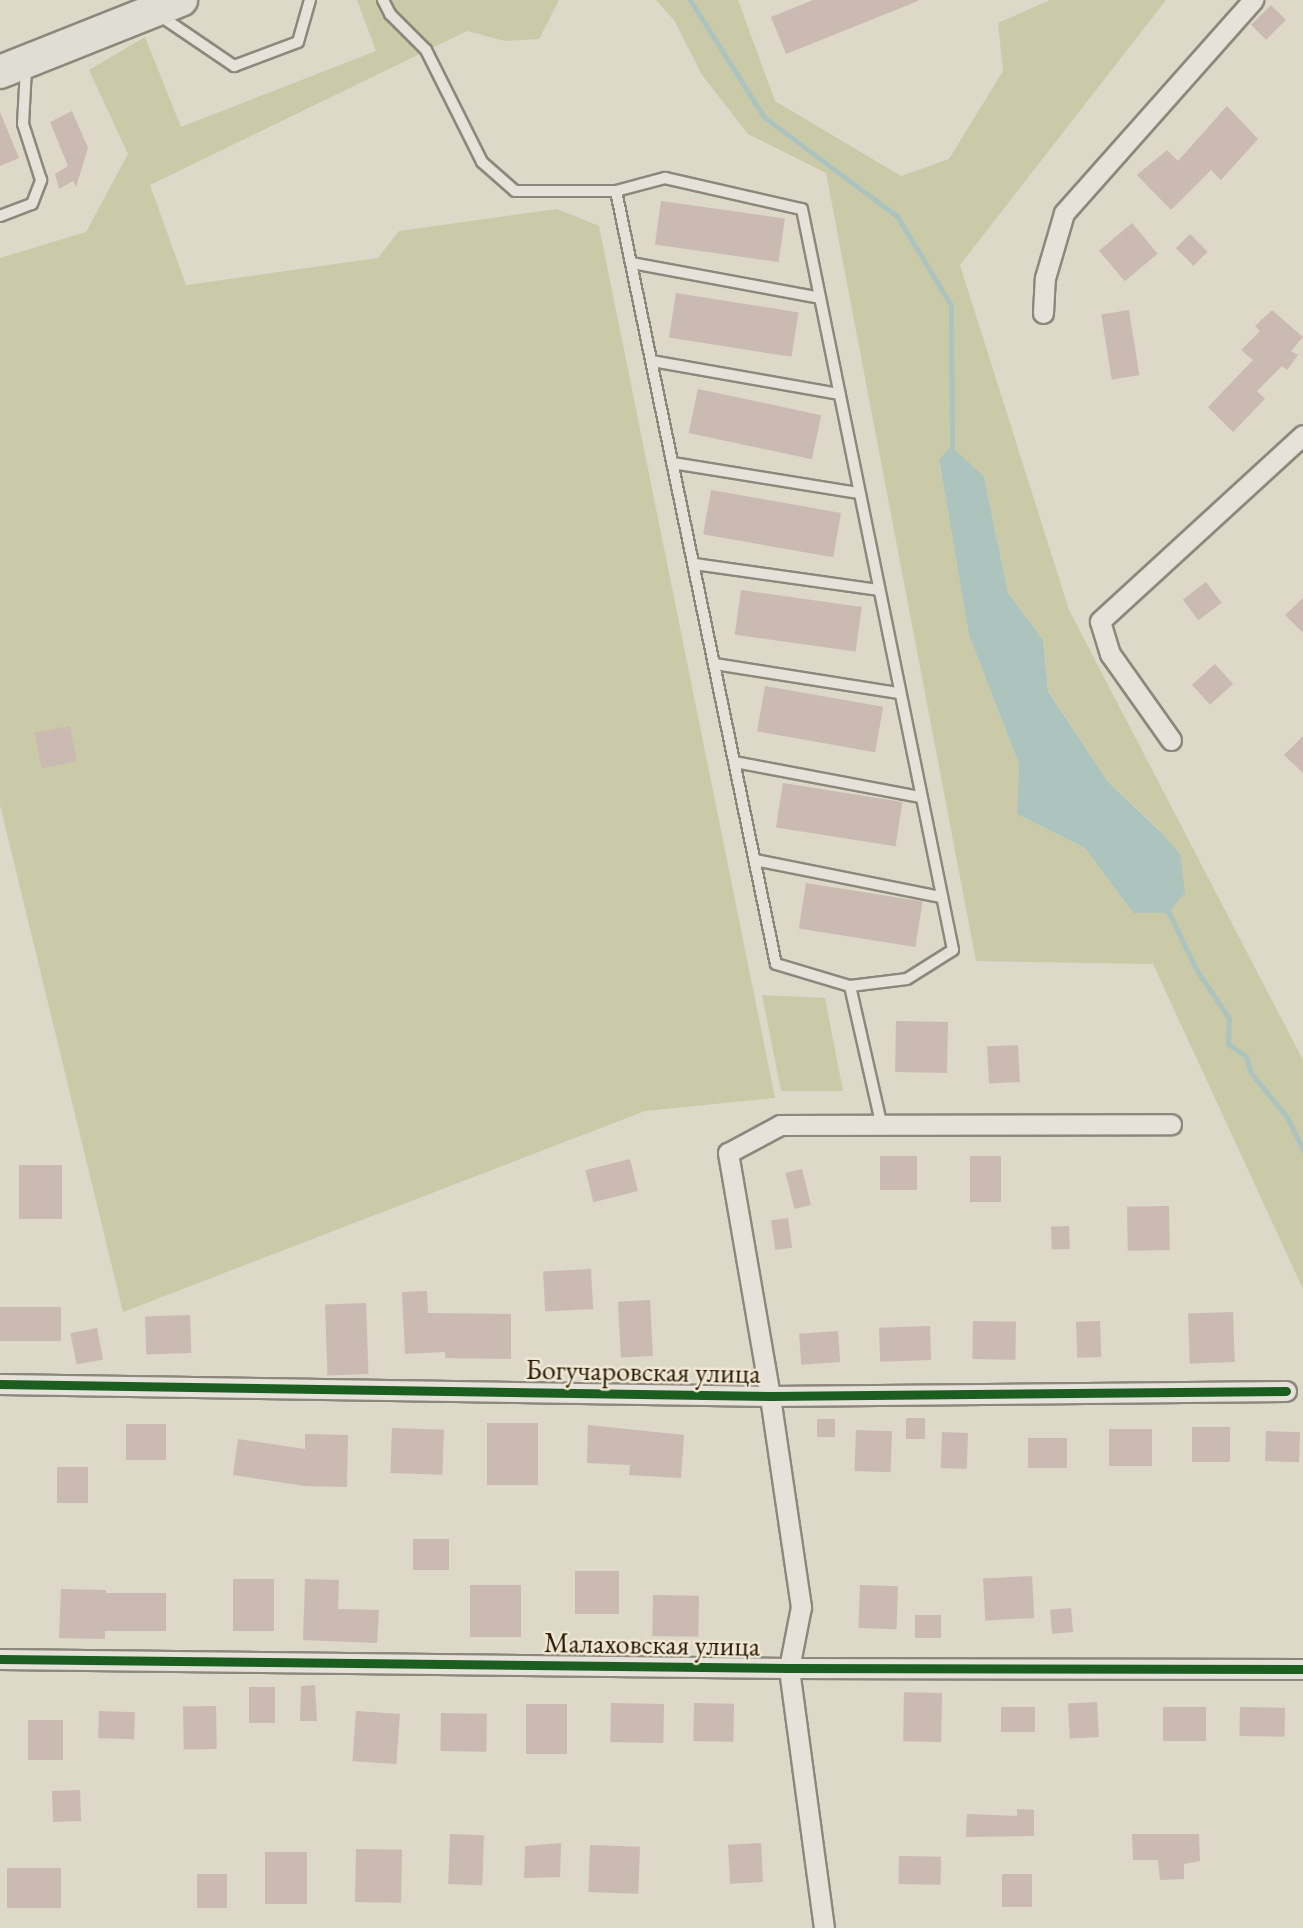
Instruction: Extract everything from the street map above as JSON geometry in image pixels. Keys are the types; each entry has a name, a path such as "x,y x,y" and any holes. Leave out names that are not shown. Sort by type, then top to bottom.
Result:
{"main road":[{"path":"13,66 166,5"}],"street":[{"path":"1043,313 1045,278 1064,213 1254,0"},
{"path":"1171,740 1110,654 1100,621 1303,435"},
{"path":"824,1928 789,1668 801,1607 770,1396 728,1153 780,1125 1171,1124"},
{"name":"Богучаровская улица","path":"0,1384 770,1396 1286,1391"},
{"name":"Малаховская улица","path":"0,1659 789,1668 1303,1669"}],"lane":[{"path":"166,5 234,66 298,42 310,0"},
{"path":"383,0 390,14 426,50 482,162 515,191 616,191 664,178 802,209 953,950 907,979 850,986 776,964 616,191"},
{"path":"0,216 32,204 40,180 23,124 13,66"},
{"path":"632,263 820,298"},
{"path":"652,361 839,394"},
{"path":"673,463 859,493"},
{"path":"694,564 878,590"},
{"path":"715,664 899,693"},
{"path":"735,762 920,797"},
{"path":"755,860 941,897"},
{"path":"850,986 881,1123"}],"green space":[{"path":"357,0 559,0 539,39 505,41 467,31 150,185 186,285 378,258 399,231 557,209 599,226 775,1098 645,1111 123,1312 0,805 0,258 86,232 128,154 89,70 145,37 181,127 376,51"},
{"path":"656,0 738,0 775,101 901,176 949,159 1003,71 998,23 1050,0 1166,0 960,265 1069,610 1303,1060 1303,1289 1153,964 976,961 826,173 748,134 702,75 674,20","holes":["939,461 984,477 1008,593 1043,640 1048,690 1108,782 1161,831 1133,913 1085,848 1017,814 1019,764 969,635"]},
{"path":"762,995 825,998 843,1091 781,1091"}],"water":[{"path":"951,446 984,477 1008,593 1043,640 1048,691 1108,782 1161,832 1180,854 1185,892 1169,913 1133,913 1085,848 1017,814 1019,764 969,635 939,460"}],"building":[{"path":"813,0 918,1 786,54 771,17"},
{"path":"1271,5 1286,20 1266,40 1251,25"},
{"path":"1227,106 1258,139 1221,180 1211,170 1171,210 1137,175 1167,150 1178,161"},
{"path":"72,111 88,148 76,187 73,181 59,189 55,174 68,166 50,122"},
{"path":"0,112 19,158 0,166"},
{"path":"661,201 785,218 779,262 655,245"},
{"path":"1132,223 1158,254 1125,281 1099,251"},
{"path":"1190,234 1208,252 1194,266 1176,248"},
{"path":"676,293 798,312 791,357 669,337"},
{"path":"1129,310 1139,375 1112,380 1101,314"},
{"path":"1272,310 1303,337 1291,351 1298,355 1287,370 1282,366 1257,391 1265,399 1233,432 1208,407 1253,360 1241,350 1260,331 1255,326"},
{"path":"698,389 821,415 812,459 689,433"},
{"path":"711,490 841,513 833,557 703,534"},
{"path":"1206,582 1222,603 1198,620 1183,599"},
{"path":"741,590 862,607 856,652 735,635"},
{"path":"1303,598 1303,633 1285,615"},
{"path":"1215,664 1233,684 1210,705 1192,685"},
{"path":"765,686 883,707 875,752 757,731"},
{"path":"70,726 77,761 42,768 35,733"},
{"path":"1303,736 1303,773 1284,755"},
{"path":"783,783 903,802 895,846 776,827"},
{"path":"806,883 923,901 915,947 799,928"},
{"path":"896,1021 948,1022 947,1073 895,1072"},
{"path":"1018,1045 1020,1082 989,1084 987,1047"},
{"path":"880,1156 917,1156 917,1190 880,1190"},
{"path":"970,1156 1001,1156 1001,1202 970,1202"},
{"path":"630,1159 638,1191 593,1202 585,1170"},
{"path":"19,1165 62,1165 62,1219 19,1219"},
{"path":"802,1169 811,1205 794,1209 786,1173"},
{"path":"1169,1206 1170,1250 1128,1251 1127,1207"},
{"path":"788,1218 792,1248 775,1250 771,1220"},
{"path":"1069,1226 1070,1249 1052,1250 1051,1227"},
{"path":"591,1269 593,1309 545,1311 543,1272"},
{"path":"427,1291 428,1313 511,1314 511,1359 445,1358 445,1352 405,1354 402,1292"},
{"path":"650,1300 653,1356 621,1358 618,1302"},
{"path":"366,1303 368,1374 328,1375 325,1304"},
{"path":"0,1307 61,1307 61,1341 0,1341"},
{"path":"1233,1312 1235,1362 1190,1364 1188,1314"},
{"path":"190,1315 191,1353 146,1355 145,1317"},
{"path":"973,1321 1016,1322 1015,1360 972,1359"},
{"path":"1100,1321 1101,1357 1077,1358 1076,1322"},
{"path":"930,1326 931,1360 880,1362 879,1328"},
{"path":"97,1328 103,1359 77,1365 70,1333"},
{"path":"838,1331 840,1362 801,1365 799,1334"},
{"path":"906,1418 925,1418 925,1439 906,1439"},
{"path":"817,1419 835,1419 835,1437 817,1437"},
{"path":"487,1423 538,1423 538,1485 487,1485"},
{"path":"126,1424 166,1424 166,1460 126,1460"},
{"path":"588,1425 684,1435 681,1478 629,1475 630,1465 587,1463"},
{"path":"1192,1427 1230,1427 1230,1462 1192,1462"},
{"path":"392,1428 444,1430 442,1475 390,1473"},
{"path":"1109,1429 1152,1429 1152,1466 1109,1466"},
{"path":"856,1430 892,1431 891,1472 855,1471"},
{"path":"1266,1431 1300,1432 1299,1462 1265,1461"},
{"path":"942,1432 968,1433 967,1469 941,1468"},
{"path":"305,1434 348,1435 347,1487 305,1486 233,1475 238,1439 305,1449"},
{"path":"1028,1438 1067,1438 1067,1468 1028,1468"},
{"path":"57,1467 88,1467 88,1503 57,1503"},
{"path":"413,1539 449,1539 449,1570 413,1570"},
{"path":"575,1571 619,1571 619,1614 575,1614"},
{"path":"1032,1576 1034,1618 985,1621 983,1579"},
{"path":"233,1579 274,1579 274,1631 233,1631"},
{"path":"305,1579 339,1580 338,1609 379,1610 377,1643 303,1640"},
{"path":"470,1585 521,1585 521,1637 470,1637"},
{"path":"860,1585 898,1586 896,1629 858,1628"},
{"path":"61,1589 106,1590 106,1593 166,1593 166,1631 105,1631 105,1639 59,1638"},
{"path":"653,1595 699,1596 698,1637 652,1636"},
{"path":"1071,1608 1073,1632 1052,1634 1050,1610"},
{"path":"915,1615 941,1615 941,1638 915,1638"},
{"path":"315,1685 317,1721 300,1721 301,1686"},
{"path":"249,1687 275,1687 275,1723 249,1723"},
{"path":"904,1692 942,1693 941,1742 903,1741"},
{"path":"1097,1702 1099,1737 1070,1738 1068,1704"},
{"path":"611,1703 664,1704 663,1743 610,1742"},
{"path":"694,1703 734,1704 733,1742 693,1741"},
{"path":"526,1704 567,1704 567,1754 526,1754"},
{"path":"216,1706 217,1749 184,1750 183,1707"},
{"path":"1001,1707 1035,1707 1035,1732 1001,1732"},
{"path":"1163,1707 1206,1707 1206,1741 1163,1741"},
{"path":"1240,1707 1285,1708 1284,1737 1239,1736"},
{"path":"99,1711 135,1712 134,1739 98,1738"},
{"path":"356,1711 400,1714 396,1764 353,1761"},
{"path":"441,1713 487,1714 486,1752 440,1751"},
{"path":"28,1720 63,1720 63,1760 28,1760"},
{"path":"80,1790 81,1821 53,1822 52,1791"},
{"path":"1017,1809 1034,1810 1034,1836 966,1837 967,1814 1017,1816"},
{"path":"450,1834 484,1835 482,1885 448,1884"},
{"path":"1132,1834 1199,1834 1200,1861 1184,1864 1184,1879 1160,1880 1158,1860 1133,1860"},
{"path":"561,1843 560,1877 524,1878 525,1846"},
{"path":"761,1843 763,1882 730,1884 728,1845"},
{"path":"590,1845 640,1847 638,1894 588,1892"},
{"path":"356,1849 402,1850 401,1903 355,1902"},
{"path":"265,1852 307,1852 307,1904 265,1904"},
{"path":"899,1856 941,1857 941,1885 899,1884"},
{"path":"7,1868 61,1868 61,1908 7,1908"},
{"path":"197,1874 227,1874 227,1908 197,1908"},
{"path":"1002,1874 1032,1874 1032,1907 1002,1907"}],"waterway":[{"path":"690,0 764,117 897,216 951,305 952,451"},
{"path":"1163,909 1169,913 1197,971 1229,1018 1228,1044 1246,1056 1251,1073 1287,1117 1303,1150"}],"cycle path":[{"path":"0,1384 770,1396 1286,1391"},
{"path":"0,1659 789,1668 1303,1669"}]}
